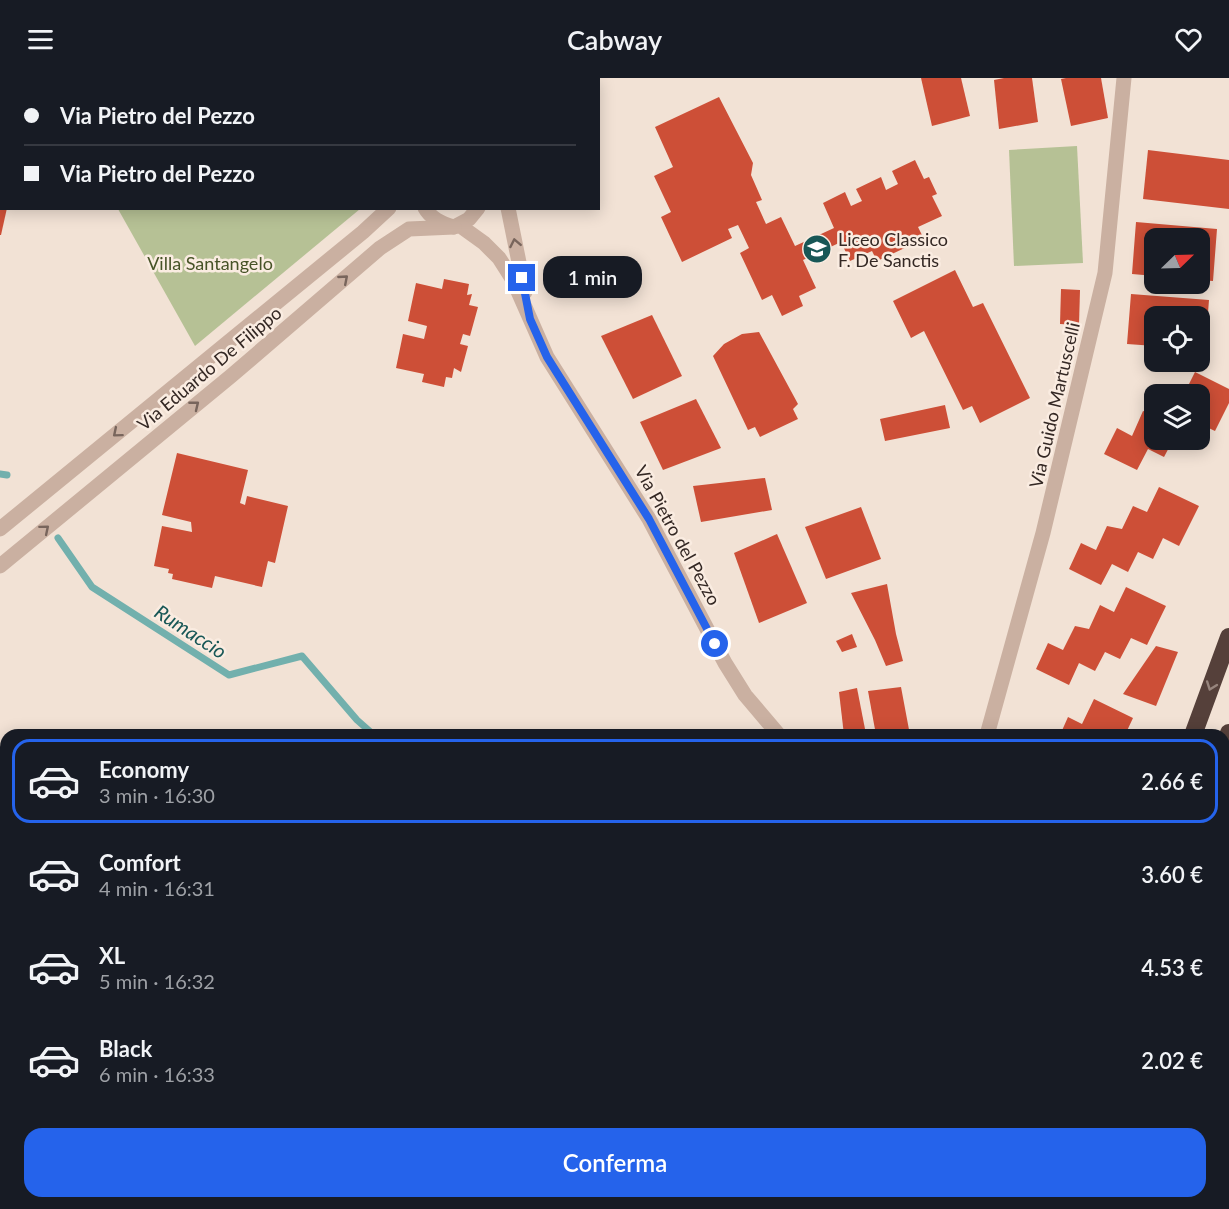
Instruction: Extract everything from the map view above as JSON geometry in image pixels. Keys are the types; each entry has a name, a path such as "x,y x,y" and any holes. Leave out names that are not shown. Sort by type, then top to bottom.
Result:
{"highway":[{"path":"1195,729 1229,637"}],"street":[{"name":"Via Guido Martuscelli","path":"989,729 1043,533 1105,273 1124,78"},
{"name":"Via Eduardo De Filippo","path":"0,529 363,232 387,210"},
{"name":"Via Pietro del Pezzo","path":"426,210 428,214 443,224 457,226 484,243 499,258 513,280 547,357 649,519 725,663 746,695 774,729"},
{"path":"457,226 469,219 476,210"},
{"name":"Via Pietro del Pezzo","path":"508,210 530,319"},
{"name":"Via Eduardo De Filippo","path":"0,566 231,376 380,248 409,229 457,226"}],"green space":[{"path":"1077,146 1083,263 1014,266 1009,150"},
{"name":"Villa Santangelo","path":"119,210 359,210 195,346"}],"building":[{"path":"921,78 961,78 970,116 932,126"},
{"path":"1032,78 1038,122 999,129 994,80"},
{"path":"1101,78 1108,118 1071,126 1061,79"},
{"path":"719,97 753,163 751,175 762,200 756,202 766,224 781,217 795,246 834,228 823,203 845,192 851,206 862,201 856,189 881,177 886,190 898,184 892,171 915,160 924,179 929,177 937,194 932,196 942,216 918,227 924,239 877,261 872,251 850,261 841,242 803,260 816,288 799,296 803,306 782,316 772,295 762,300 740,253 749,248 738,225 728,229 732,238 682,262 661,217 671,212 654,176 673,167 655,127"},
{"path":"1148,150 1229,160 1229,209 1143,199"},
{"path":"0,210 7,210 1,235"},
{"path":"1136,222 1205,228 1144,228 1144,275 1132,274"},
{"path":"1210,228 1217,229 1213,281 1210,281"},
{"path":"955,270 973,307 983,303 1030,398 980,423 972,406 963,410 924,331 911,338 893,301"},
{"path":"444,279 469,284 467,295 472,294 469,305 478,307 470,336 463,334 460,344 468,346 461,372 454,368 452,378 446,377 444,387 422,382 424,374 396,368 403,334 424,339 427,326 408,321 416,283 442,289"},
{"path":"1061,289 1080,290 1079,325 1060,324"},
{"path":"1131,294 1209,300 1209,306 1144,306 1144,345 1127,344"},
{"path":"652,315 682,376 633,399 601,336"},
{"path":"759,332 798,404 793,409 798,419 760,437 755,427 748,430 713,356 724,344 742,334"},
{"path":"1195,372 1229,389 1229,403 1215,431 1210,429 1210,384 1189,384"},
{"path":"696,399 721,448 663,470 640,422"},
{"path":"945,405 950,428 885,441 880,419"},
{"path":"1144,411 1144,450 1147,450 1137,470 1104,454 1117,428 1132,436"},
{"path":"1150,450 1168,450 1164,457"},
{"path":"177,453 248,470 240,503 245,505 247,496 288,506 275,563 268,561 262,587 215,576 212,588 172,579 173,574 168,573 169,569 154,566 162,526 192,532 191,522 162,515"},
{"path":"765,478 772,510 701,522 693,486"},
{"path":"1159,487 1199,506 1179,546 1163,538 1153,559 1138,552 1128,572 1112,564 1101,585 1069,569 1081,543 1096,550 1107,526 1122,529 1133,506 1147,512"},
{"path":"861,507 881,559 826,579 805,527"},
{"path":"777,534 807,603 759,623 734,553"},
{"path":"887,584 903,661 886,666 851,593"},
{"path":"1126,587 1166,606 1147,645 1131,638 1120,659 1105,652 1095,671 1079,663 1069,685 1036,669 1048,643 1063,650 1075,626 1089,629 1100,605 1114,612"},
{"path":"852,634 857,647 842,652 836,641"},
{"path":"1156,646 1178,652 1156,706 1123,694"},
{"path":"901,687 909,729 875,729 868,691"},
{"path":"857,688 865,729 843,729 839,692"},
{"path":"1094,699 1133,718 1128,729 1063,729 1068,717 1082,724"}],"waterway":[{"name":"Rumaccio","path":"0,474 7,475"},
{"name":"Rumaccio","path":"58,538 92,587 229,675 302,656 367,729"}],"place":[{"name":"Liceo Classico F. De Sanctis","path":"817,249"}],"route":[{"path":"522,278 530,319 547,357 649,519 715,644"}]}
